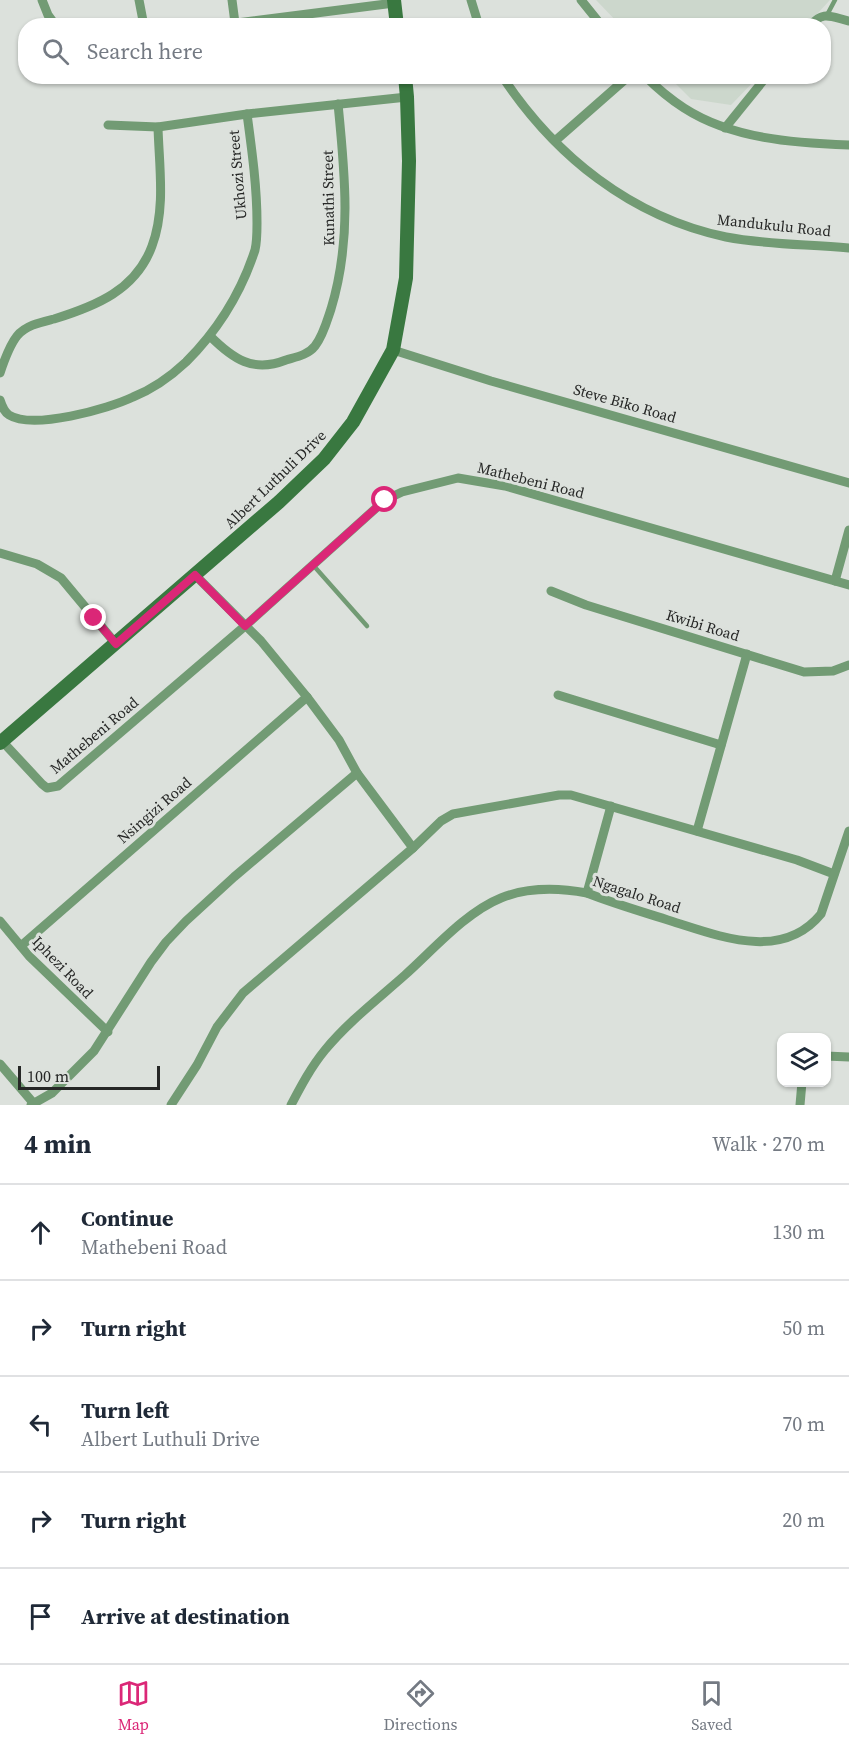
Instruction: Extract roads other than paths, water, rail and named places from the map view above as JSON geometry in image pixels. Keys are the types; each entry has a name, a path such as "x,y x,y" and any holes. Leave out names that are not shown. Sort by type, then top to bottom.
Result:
{"street":[{"path":"42,0 50,18"},
{"path":"139,0 142,18"},
{"path":"232,0 234,18"},
{"path":"323,0 325,11"},
{"path":"471,0 477,18"},
{"path":"581,0 596,18"},
{"path":"272,18 394,2 396,18"},
{"path":"818,18 827,15 849,21"},
{"name":"Albert Luthuli Drive","path":"1,742 279,502 330,451 353,422 393,351 406,278 409,161 406,84"},
{"name":"Mandukulu Road","path":"508,84 530,114 555,141 608,187 633,202 678,223 705,232 738,239 849,248"},
{"path":"555,141 620,84"},
{"path":"655,84 684,108 725,128 766,137 849,145"},
{"path":"725,128 761,84"},
{"path":"108,125 158,127 247,114 408,97"},
{"name":"Kunathi Street","path":"210,336 234,357 263,366 305,354 316,345 327,322 344,253 344,160 338,104"},
{"name":"Ukhozi Street","path":"0,400 7,414 30,420 61,417 116,404 133,398 160,382 186,362 210,336 235,298 256,244 256,184 247,114"},
{"path":"0,373 12,344 25,330 86,309 112,295 123,288 145,261 155,236 159,212 158,127"},
{"name":"Steve Biko Road","path":"393,351 849,483"},
{"name":"Mathebeni Road","path":"1,742 42,784 47,788 55,788 245,626 385,500 402,492 458,478 505,486 849,585"},
{"path":"835,581 849,530"},
{"path":"0,553 37,564 61,578 116,644"},
{"path":"195,575 261,641 307,698 339,740 357,773 412,848"},
{"name":"Kwibi Road","path":"551,591 586,605 813,673 833,672 849,665"},
{"path":"697,831 747,654"},
{"path":"558,695 721,745"},
{"name":"Nsingizi Road","path":"21,946 307,698"},
{"path":"0,1064 33,1104 46,1098 60,1087 94,1051 108,1032 166,942 234,877 357,773"},
{"path":"171,1105 197,1065 224,1016 243,993 441,821 459,812 565,795 611,806 797,860 834,874"},
{"path":"587,893 611,806"},
{"name":"Ngagalo Road","path":"291,1105 310,1070 340,1033 470,917 495,901 517,894 551,889 587,893 727,939 770,942 790,937 816,921 823,911 849,831"},
{"name":"Iphezi Road","path":"0,921 51,978 108,1032"},
{"path":"831,1056 849,1057"},
{"path":"800,1105 802,1087"}],"lane":[{"path":"827,15 835,0"},
{"path":"313,565 367,626"}]}
